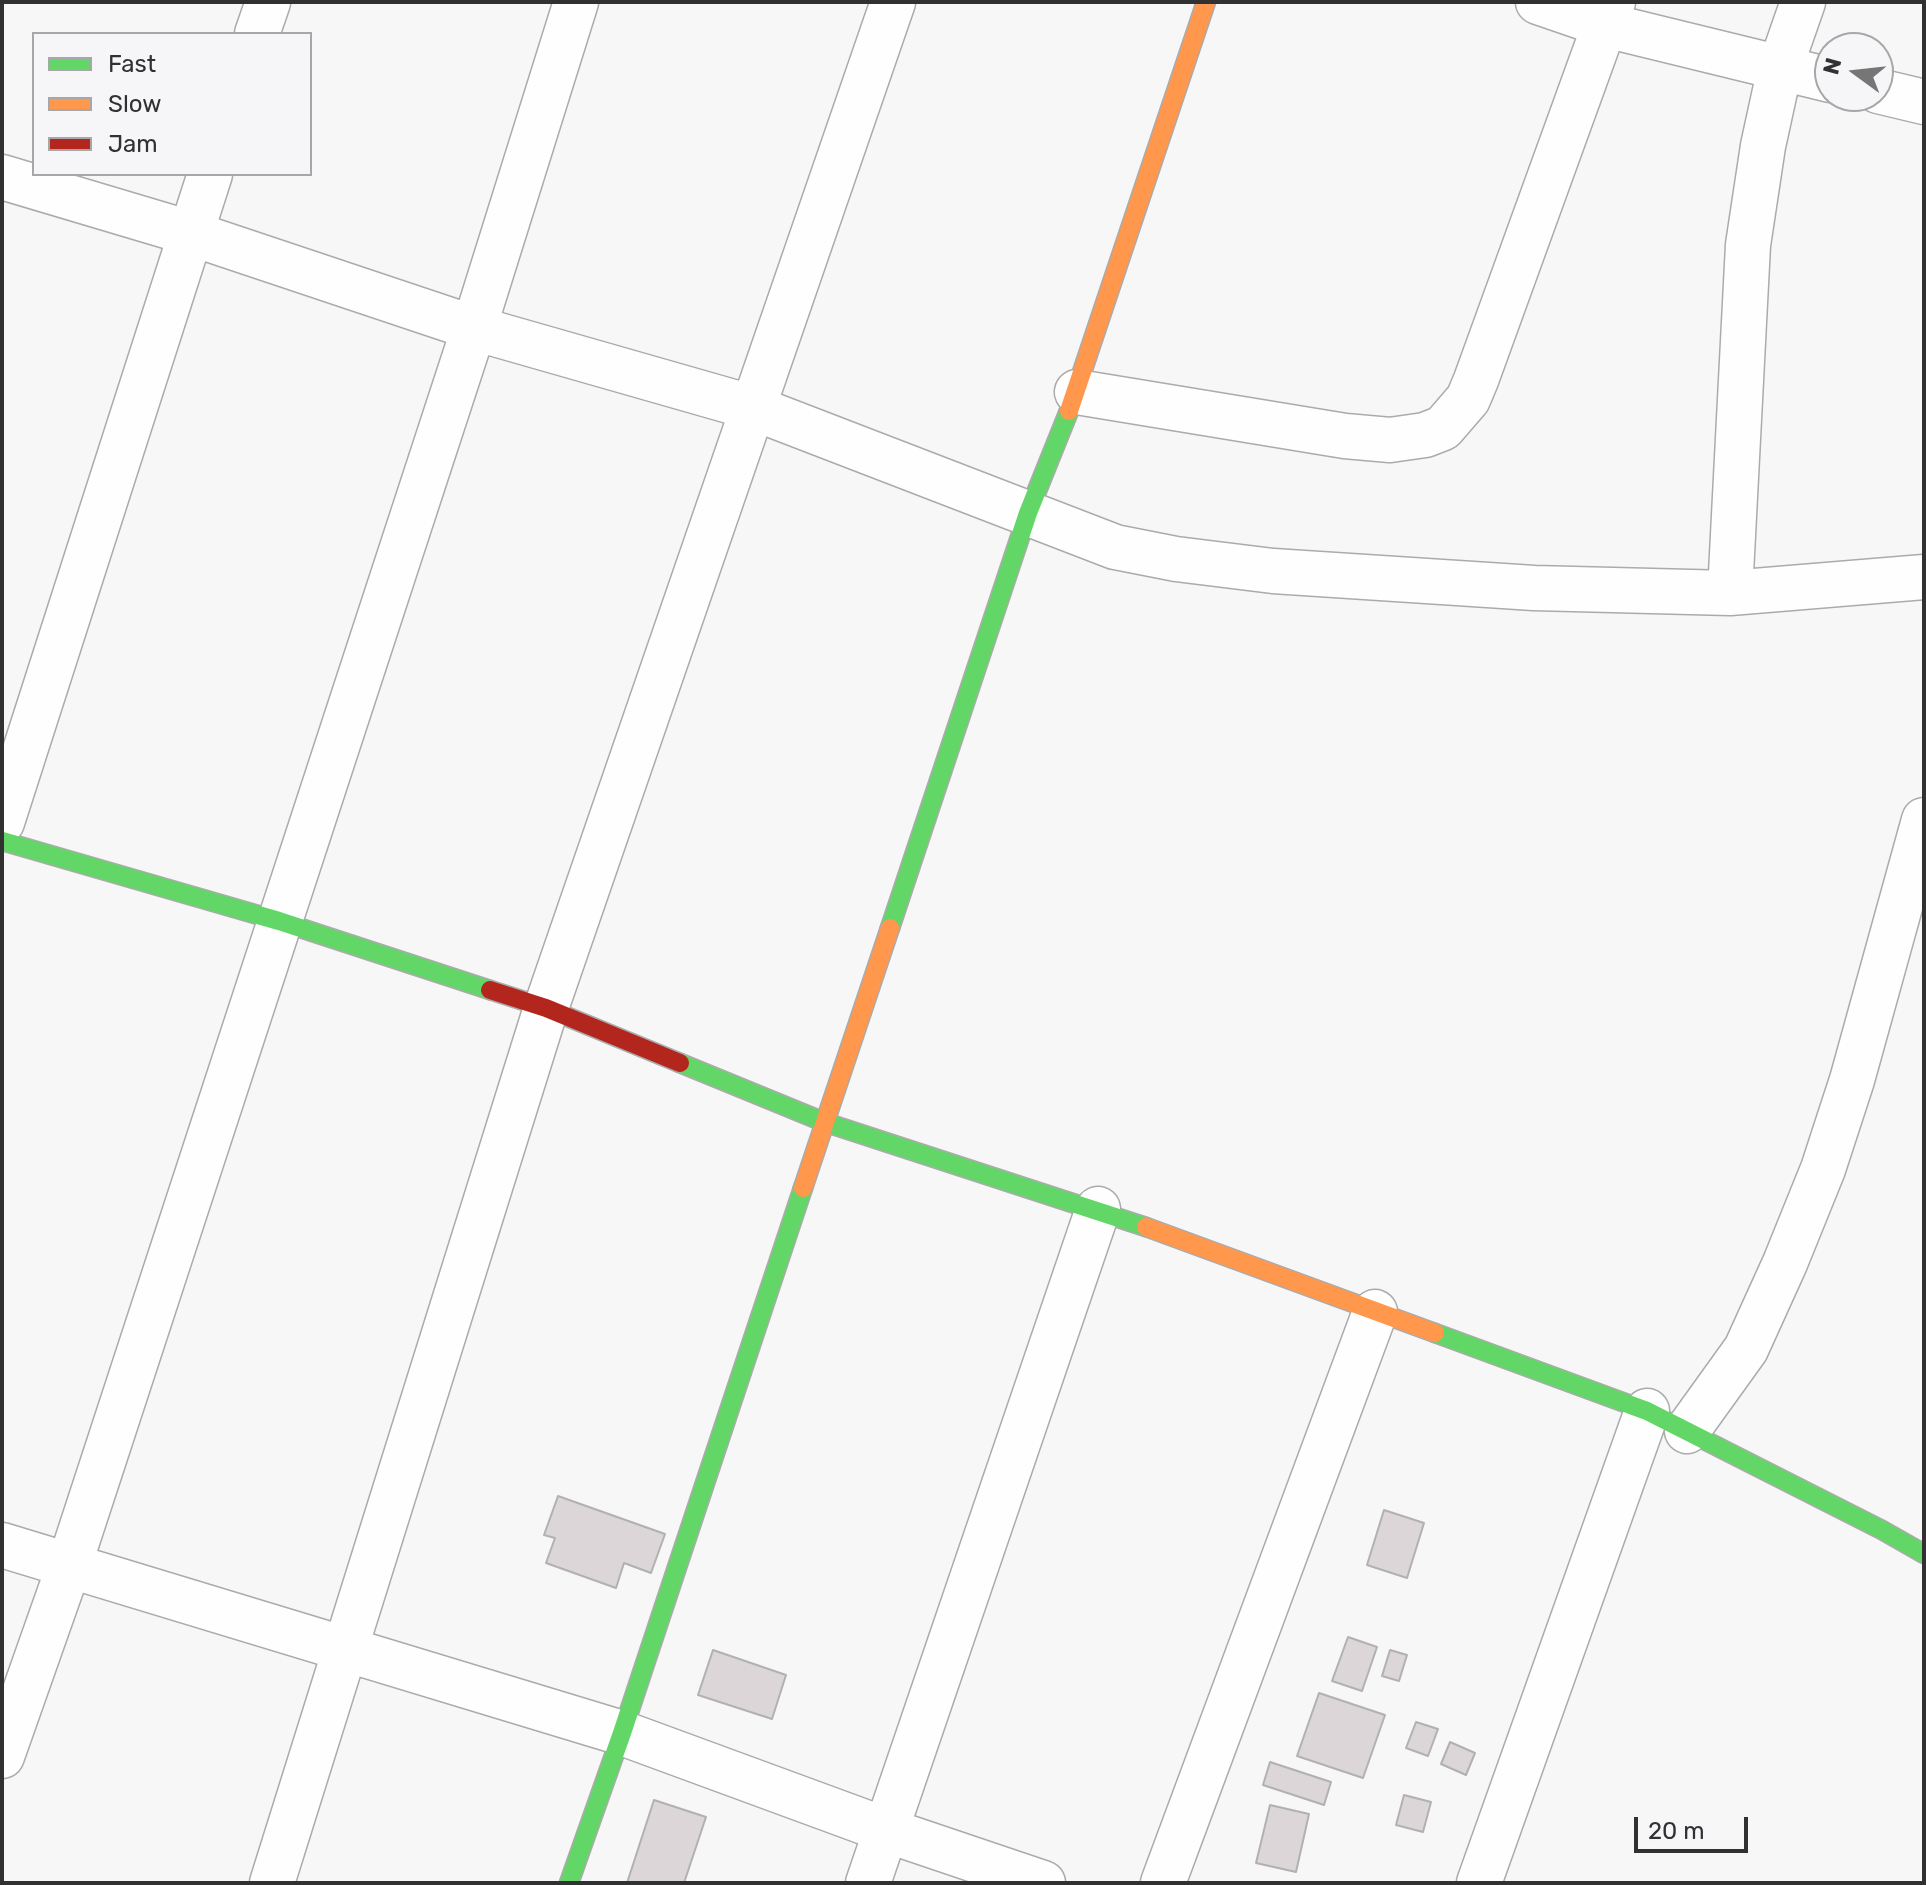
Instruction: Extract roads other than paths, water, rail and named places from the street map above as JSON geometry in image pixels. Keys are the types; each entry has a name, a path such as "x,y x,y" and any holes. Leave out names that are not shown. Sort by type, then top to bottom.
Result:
{"street":[{"path":"258,32 268,2"},
{"path":"2,1756 69,1566 474,328 576,2"},
{"path":"272,1883 546,1008 893,2"},
{"path":"569,1883 622,1733 1028,513 1077,392 1206,2"},
{"path":"1538,2 1609,13 1814,76"},
{"path":"1730,593 1748,245 1763,146 1780,68 1803,2"},
{"path":"1077,392 1345,436 1390,440 1425,435 1443,428 1468,399 1476,380 1609,13"},
{"path":"1894,95 1924,102"},
{"path":"2,822 209,176"},
{"path":"2,177 190,233 474,328 754,408 1115,547 1176,559 1273,571 1534,588 1730,593 1924,577"},
{"path":"1687,1431 1746,1349 1823,1169 1852,1080 1924,820"},
{"path":"2,841 279,921 546,1008 824,1122 1098,1209 1647,1411 1924,1554"},
{"path":"868,1883 1098,1209"},
{"path":"1163,1883 1375,1312"},
{"path":"1479,1883 1647,1411"},
{"path":"2,1545 622,1733 886,1830 1043,1883"}]}
